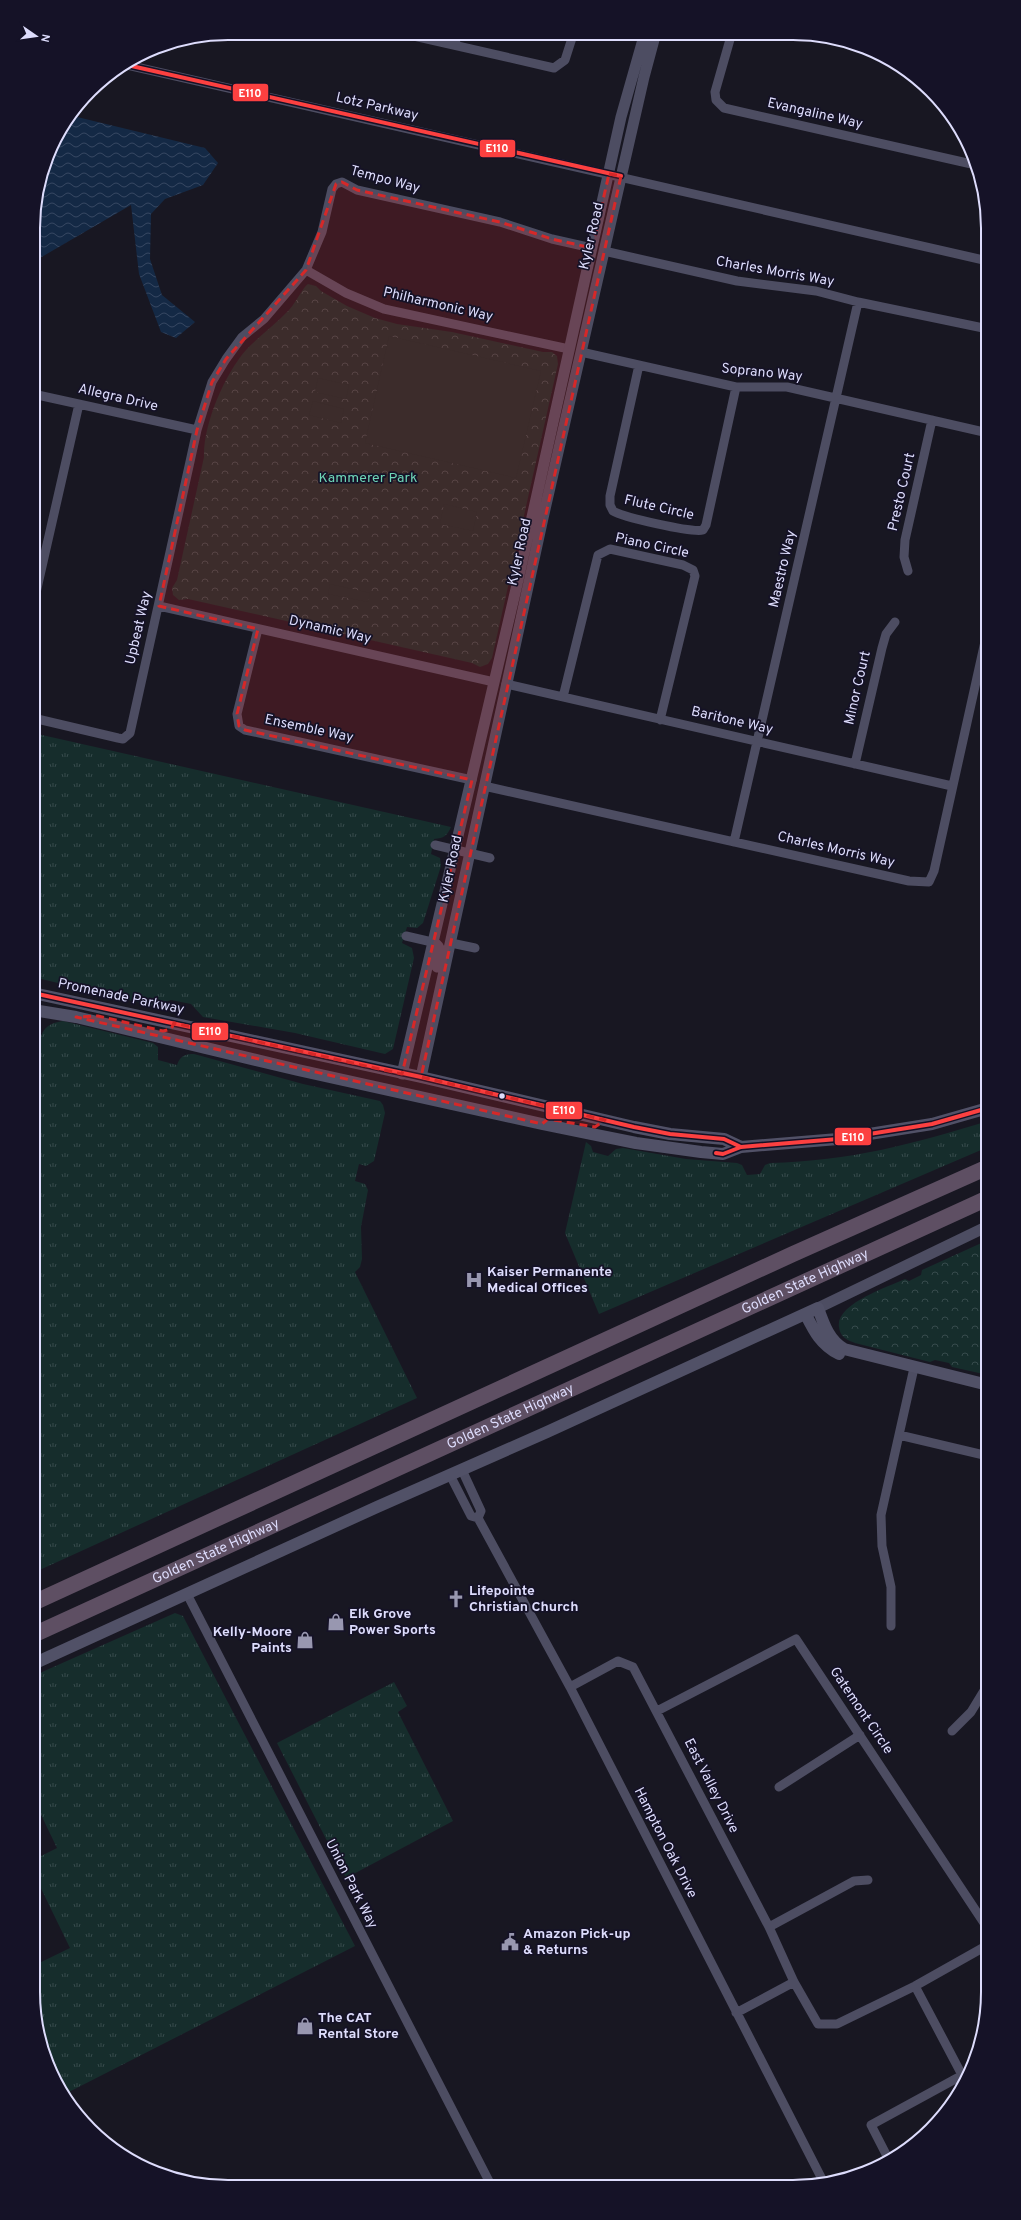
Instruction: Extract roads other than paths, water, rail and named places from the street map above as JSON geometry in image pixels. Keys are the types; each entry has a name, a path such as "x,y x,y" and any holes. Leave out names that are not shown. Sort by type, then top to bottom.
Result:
{"highway":[{"name":"Golden State Highway","path":"40,1600 800,1251 981,1170"},
{"name":"Golden State Highway","path":"40,1632 981,1201"}],"main road":[{"name":"Promenade Parkway","path":"40,994 421,1077 670,1134 724,1139 741,1147"},
{"name":"Promenade Parkway","path":"40,1013 76,1017 298,1070 542,1124 607,1137 701,1152 723,1154 741,1147 838,1139 932,1124 981,1110"},
{"path":"76,1017 98,1016 163,1031 169,1030 174,1023"},
{"path":"173,1039 185,1036 248,1050 260,1048 267,1043"},
{"path":"542,1124 548,1119 595,1127 600,1126 606,1120"},
{"path":"607,1137 611,1133 619,1133 664,1139 670,1134"},
{"path":"40,1661 806,1315 818,1308 825,1327 835,1344 854,1352 981,1383"},
{"path":"806,1315 815,1334 823,1342 840,1354 886,1365 914,1368"}],"street":[{"path":"432,40 554,68 565,60 571,40"},
{"path":"455,45 456,40"},
{"name":"Kyler Road","path":"402,1074 516,589 609,174 628,93 643,40"},
{"name":"Kyler Road","path":"421,1077 484,783 558,452 644,77 654,40"},
{"name":"Evangaline Way","path":"730,40 715,92 716,100 724,108 970,164"},
{"name":"Lotz Parkway","path":"132,66 621,176 981,259"},
{"name":"Tempo Way","path":"197,430 212,382 226,359 242,338 264,319 306,270 322,232 332,189 336,184 342,182 358,190 500,222 552,239 592,248"},
{"name":"Charles Morris Way","path":"604,251 737,281 816,291 858,302 981,328"},
{"name":"Philharmonic Way","path":"306,270 346,293 384,309 569,349"},
{"path":"580,301 578,343 581,352"},
{"name":"Maestro Way","path":"734,842 858,302"},
{"path":"558,452 559,426 573,358 569,349"},
{"name":"Soprano Way","path":"581,352 736,387 787,387 981,431"},
{"name":"Flute Circle","path":"639,365 610,496 610,504 613,511 623,516 690,531 703,530 706,525 736,387"},
{"name":"Allegra Drive","path":"40,395 197,430"},
{"path":"40,576 80,404"},
{"name":"Presto Court","path":"908,571 904,557 905,540 932,420"},
{"name":"Upbeat Way","path":"40,720 118,738 127,737 132,729 197,430"},
{"name":"Piano Circle","path":"563,697 598,555 610,549 683,565 693,570 694,576 660,720"},
{"path":"506,684 502,675 514,616 516,589"},
{"name":"Dynamic Way","path":"159,606 494,682"},
{"name":"Minor Court","path":"855,764 882,648 886,634 895,622"},
{"name":"Ensemble Way","path":"258,629 237,714 239,726 245,730 472,780"},
{"name":"Charles Morris Way","path":"484,783 908,881 929,882 934,871 981,659"},
{"path":"484,783 483,761 498,693 494,682"},
{"name":"Baritone Way","path":"506,684 952,786"},
{"path":"435,845 490,858"},
{"path":"406,936 432,942 437,945 440,952 430,1004 431,1031"},
{"path":"451,942 475,948"},
{"path":"818,1308 981,1229"},
{"path":"891,1626 892,1587 882,1546 880,1526 882,1505 914,1368"},
{"path":"899,1435 981,1454"},
{"name":"Hampton Oak Drive","path":"462,1470 481,1511 478,1518"},
{"name":"Hampton Oak Drive","path":"450,1475 471,1516 478,1518 570,1687 821,2177"},
{"name":"Union Park Way","path":"187,1594 487,2180"},
{"name":"Gatemont Circle","path":"657,1711 796,1639 981,1918"},
{"name":"East Valley Drive","path":"570,1687 618,1661 633,1667 768,1926 794,1982 818,2024 836,2024 915,1986"},
{"path":"952,1731 971,1712 981,1696"},
{"path":"779,1788 860,1735"},
{"path":"768,1926 854,1881 868,1880"},
{"path":"964,2070 915,1986 981,1949"},
{"path":"736,2013 794,1982"},
{"path":"887,2155 871,2125 962,2075"}],"water":[{"path":"77,117 205,148 218,163 203,185 165,199 151,214 150,259 162,295 195,322 176,338 161,332 139,274 131,205 40,258 40,216 46,179 59,145"}],"place":[{"name":"Kaiser Permanente Medical Offices","path":"474,1280"},
{"name":"Lifepointe Christian Church","path":"456,1599"},
{"name":"Elk Grove Power Sports","path":"336,1622"},
{"name":"Kelly-Moore Paints","path":"305,1640"},
{"name":"Amazon Pick-up & Returns","path":"510,1942"},
{"name":"The CAT Rental Store","path":"305,2026"}],"park label":[{"name":"Kammerer Park","path":"368,478"}]}
